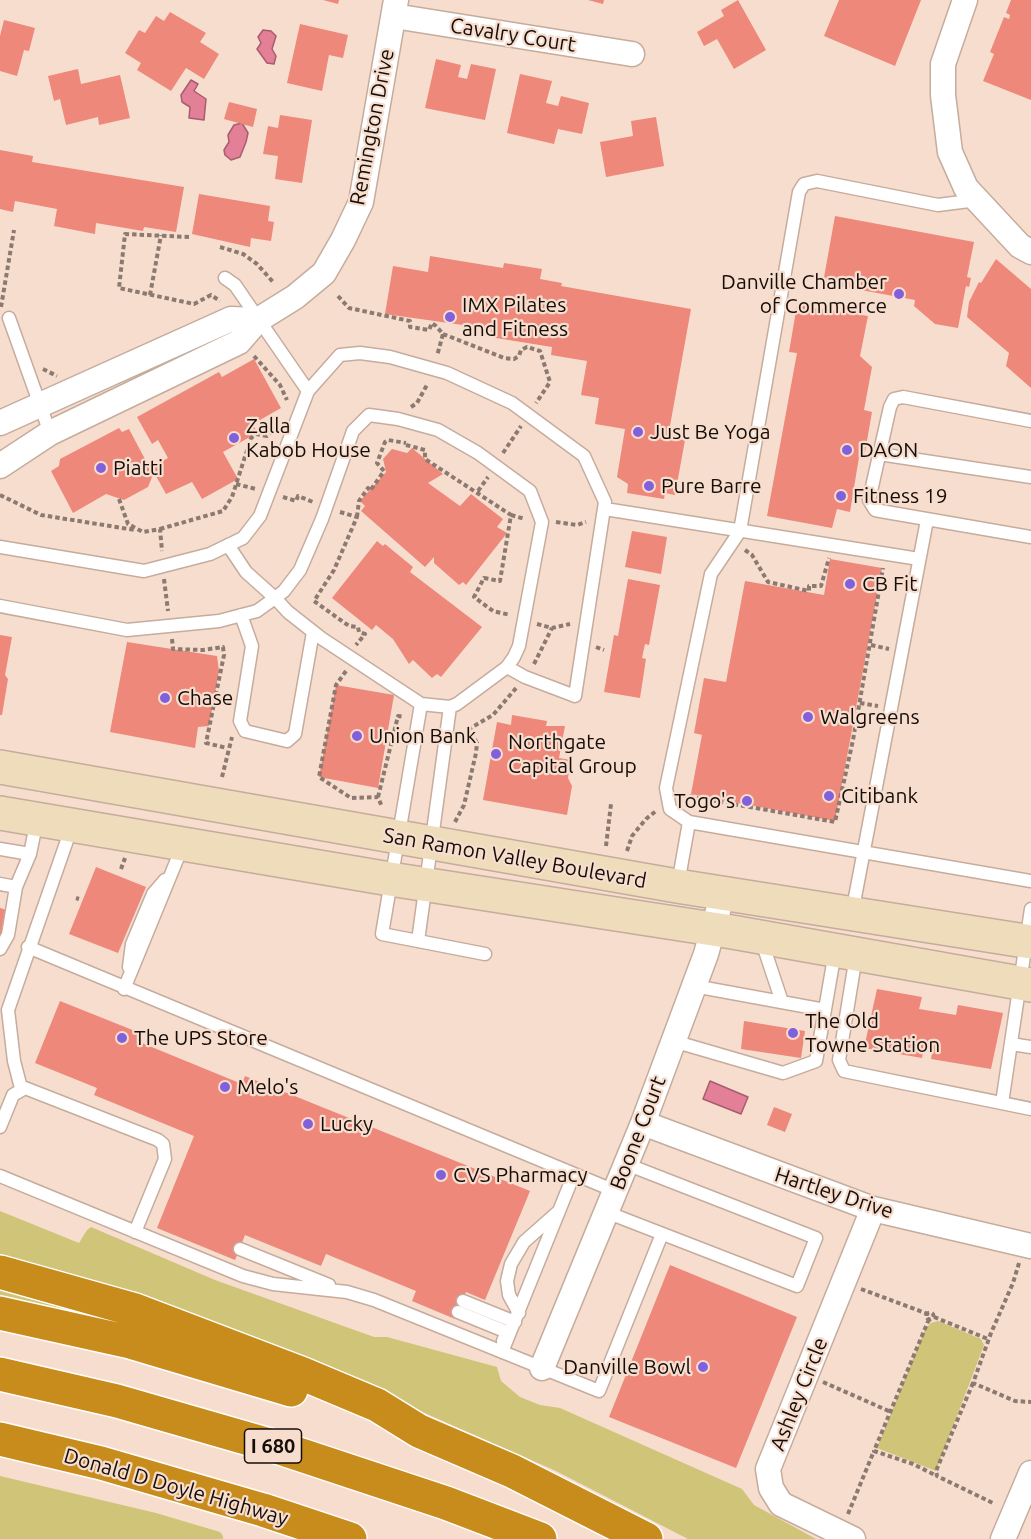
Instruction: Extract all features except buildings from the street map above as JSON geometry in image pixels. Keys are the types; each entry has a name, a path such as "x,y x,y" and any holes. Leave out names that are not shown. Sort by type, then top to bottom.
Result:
{"highway":[{"path":"0,1272 135,1310 221,1340 377,1405 419,1431"},
{"path":"0,1313 130,1342 216,1366 370,1418 419,1431 512,1471 646,1539"},
{"name":"I 680","path":"0,1374 117,1401 280,1448 446,1503 540,1539"},
{"name":"Donald D Doyle Highway","path":"0,1439 101,1463 263,1510 350,1539"}],"main road":[{"name":"San Ramon Valley Boulevard","path":"0,767 399,837 443,833 677,886 1029,942"},
{"name":"San Ramon Valley Boulevard","path":"0,813 390,879 714,929 1026,984"}],"street":[{"path":"965,0 943,64 943,95 950,152 966,188 1020,246 1031,252"},
{"name":"Cavalry Court","path":"395,8 632,54"},
{"name":"Remington Drive","path":"258,320 295,297 324,273 361,202 395,8"},
{"path":"0,423 231,320 258,320"},
{"path":"0,466 50,433 239,342 258,320"},
{"name":"Boone Court","path":"542,1368 643,1123 714,929 723,893"},
{"name":"Hartley Drive","path":"643,1123 873,1209 1027,1245"},
{"name":"Ashley Circle","path":"846,1536 781,1504 771,1488 768,1469 873,1209"},
{"path":"1004,1539 1031,1473"}],"lane":[{"path":"977,200 938,205 817,181 804,184 799,192 740,531 711,574 668,798 670,809 689,822 1031,881"},
{"path":"225,278 235,285 308,391"},
{"path":"4,314 50,433"},
{"path":"0,546 144,571 210,554 243,538 260,516 308,391 340,355 360,352 390,357 432,369 512,402 584,456 605,502 588,625 575,696 507,667"},
{"path":"1031,421 903,397 894,399 868,500 875,510 1031,537"},
{"path":"0,606 127,630 219,621 257,611 274,598 284,591 300,570 322,519 353,431 369,415 438,430 477,453 530,491 542,522 519,646 507,667 450,707 422,704 314,632 274,598 246,572 228,545"},
{"path":"879,453 1031,477"},
{"path":"605,509 919,559"},
{"path":"852,914 927,520"},
{"path":"241,615 252,646 240,721 245,731 287,741 295,734 314,632"},
{"path":"422,704 382,934 485,954"},
{"path":"418,941 424,884 443,833 450,707"},
{"path":"0,949 8,935 16,886 30,854 38,819"},
{"path":"677,886 689,822"},
{"path":"21,1088 4,1010 72,825"},
{"path":"124,989 183,844"},
{"path":"0,849 30,854"},
{"path":"0,884 16,886"},
{"path":"1002,1103 1011,1044 1026,984 1031,909"},
{"path":"761,938 782,1002"},
{"path":"28,947 124,989 574,1174 611,1202 662,1234 797,1286 816,1238 626,1164"},
{"path":"673,1041 783,1073 816,1061 825,1010 846,952"},
{"path":"846,952 839,1060 844,1071 1031,1109"},
{"path":"694,986 825,1010"},
{"path":"1011,1044 1031,1047"},
{"path":"0,1127 13,1095 21,1088 31,1089 164,1144 165,1159 135,1232"},
{"path":"500,1351 517,1317 574,1174"},
{"path":"0,1176 243,1276 273,1284 347,1292"},
{"path":"517,1317 509,1295 507,1281 511,1264 524,1242 560,1210"},
{"path":"240,1250 347,1292 374,1300 599,1391 662,1234"},
{"path":"500,1351 507,1332 460,1306 517,1317"}],"path":[{"path":"4,314 14,230"},
{"path":"189,237 125,234 119,288 194,304 211,295 225,306"},
{"path":"150,295 161,235"},
{"path":"220,246 243,254 258,264 273,282"},
{"path":"338,296 349,308 410,321 410,327 429,330 432,323 441,329 443,337 426,389 423,388 417,403 411,406 414,416 406,445"},
{"path":"247,350 280,385 287,399 285,406"},
{"path":"160,529 224,511 232,497 251,438 256,434 272,433 278,424"},
{"path":"357,516 359,501 384,471 377,463 385,442 388,440 425,450 425,459 511,515 564,525 577,525 586,521 603,524"},
{"path":"0,495 41,516 136,530"},
{"path":"511,515 501,581 483,578 474,597 493,611 552,628 568,626 579,618 588,625 596,647 604,650"},
{"path":"731,544 752,555 768,582 808,591 809,586 821,586 827,561 832,558"},
{"path":"627,850 632,836 668,798 835,822 853,740 883,567 873,566"},
{"path":"222,777 227,748 240,721"},
{"path":"443,833 464,805 477,753 477,743 469,729"},
{"path":"606,846 611,804"},
{"path":"937,1476 936,1471 1027,1245"},
{"path":"844,1282 988,1339"},
{"path":"846,1536 874,1451 930,1317"},
{"path":"806,1375 891,1412"},
{"path":"973,1383 1004,1397 1031,1402"},
{"path":"874,1451 913,1464 1014,1513"}],"shaded area":[{"path":"263,30 271,31 276,36 272,49 276,56 274,64 267,63 257,49 261,43 258,37"},
{"path":"191,80 198,84 194,91 206,99 204,120 189,118 190,107 182,102 181,95"},
{"path":"242,123 248,133 246,142 240,157 231,160 225,155 224,150 229,142 228,135 234,125"},
{"path":"710,1081 748,1097 741,1114 703,1099"},
{"path":"0,1211 79,1243 91,1227 215,1280 374,1337 387,1337 497,1367 501,1381 520,1397 540,1405 560,1408 742,1489 754,1505 816,1539 688,1539 556,1471 318,1366 0,1257"},
{"path":"0,1284 83,1312 82,1315 0,1299"},
{"path":"938,1321 981,1339 984,1345 936,1471 877,1448 925,1329 931,1323"},
{"path":"0,1476 156,1513 220,1532 223,1539 0,1539"}],"place":[{"name":"Danville Chamber of Commerce","path":"899,294"},
{"name":"IMX Pilates and Fitness","path":"450,317"},
{"name":"Just Be Yoga","path":"638,432"},
{"name":"Zalla Kabob House","path":"234,438"},
{"name":"DAON","path":"847,450"},
{"name":"Piatti","path":"101,468"},
{"name":"Pure Barre","path":"649,486"},
{"name":"Fitness 19","path":"841,496"},
{"name":"CB Fit","path":"850,584"},
{"name":"Chase","path":"165,698"},
{"name":"Walgreens","path":"808,717"},
{"name":"Union Bank","path":"357,736"},
{"name":"Northgate Capital Group","path":"496,754"},
{"name":"Citibank","path":"829,796"},
{"name":"Togo's","path":"747,801"},
{"name":"The Old Towne Station","path":"793,1033"},
{"name":"The UPS Store","path":"122,1038"},
{"name":"Melo's","path":"225,1087"},
{"name":"Lucky","path":"308,1124"},
{"name":"CVS Pharmacy","path":"441,1175"},
{"name":"Danville Bowl","path":"703,1367"}]}
